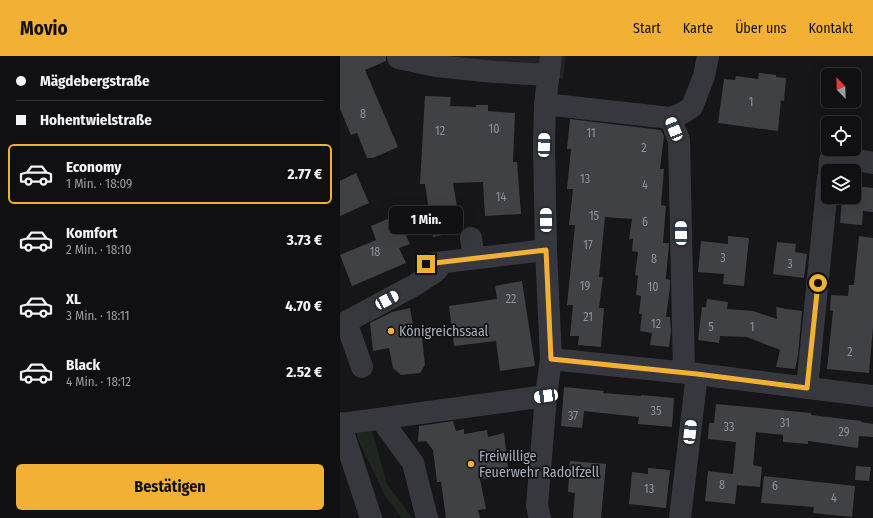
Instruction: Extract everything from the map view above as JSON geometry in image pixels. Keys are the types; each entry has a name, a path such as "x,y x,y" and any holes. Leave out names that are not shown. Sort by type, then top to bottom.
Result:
{"street":[{"path":"545,104 670,118 692,107 704,76 708,56"},
{"path":"398,58 436,66 495,72 550,66 545,104 544,145 546,250 551,359 546,396 538,506 540,518"},
{"path":"670,118 679,140 691,374 680,518"},
{"path":"846,164 857,160 873,163"},
{"path":"807,388 826,204"},
{"path":"362,367 346,322 415,285 436,271 435,263 473,248 546,250"},
{"path":"551,359 873,396"},
{"path":"371,518 340,424 546,396"},
{"path":"381,418 413,463 427,518"}],"shaded area":[{"path":"390,56 566,56 563,79 390,66"},
{"path":"371,427 387,484 412,518 402,518 385,496 358,439 356,430"}],"building":[{"path":"340,56 386,56 386,61 365,70 398,147 373,158 367,158 357,133 351,135 340,109"},
{"path":"759,73 786,78 784,101 781,100 778,131 718,123 724,79 735,80 736,76 758,79"},
{"path":"425,96 451,97 450,106 476,107 476,105 488,105 488,111 515,113 513,162 517,162 521,214 485,216 483,182 453,183 461,231 433,237 425,184 420,184"},
{"path":"570,119 661,130 664,136 660,169 664,169 661,205 666,206 663,243 669,243 666,279 670,280 670,287 666,317 670,317 671,331 669,347 650,345 652,333 640,331 642,314 639,314 641,296 636,295 638,276 635,275 638,252 632,251 633,239 629,239 632,219 605,217 599,277 603,277 599,308 604,308 601,347 578,345 579,336 570,336 573,305 567,305 575,225 569,225 573,189 567,189 571,149 567,149"},
{"path":"356,173 369,203 340,216 340,181"},
{"path":"861,187 873,188 873,212 863,211 862,225 840,223 841,204 861,204"},
{"path":"397,215 410,244 399,248 406,263 352,286 340,255 376,240 371,226"},
{"path":"728,236 749,238 744,286 723,284 724,274 698,272 701,241 728,244"},
{"path":"859,236 873,238 873,327 869,373 827,369 833,311 830,310 831,295 848,296 849,285 854,285"},
{"path":"777,242 796,244 795,252 807,254 804,278 773,274"},
{"path":"522,281 535,366 500,371 496,341 454,346 449,306 497,299 495,286"},
{"path":"707,299 728,302 727,309 753,311 777,319 776,307 802,311 798,355 795,369 776,367 780,350 747,337 720,336 719,343 698,340 702,307 706,307"},
{"path":"410,308 414,331 422,338 425,365 420,373 401,375 393,368 389,348 373,351 370,323 392,312"},
{"path":"564,387 604,391 603,393 674,398 672,427 638,424 639,417 584,411 582,428 561,426"},
{"path":"716,404 811,413 811,415 861,421 873,424 873,437 859,436 858,448 808,441 808,444 783,442 783,435 756,432 753,465 762,467 760,487 737,485 735,504 705,501 708,471 733,474 736,442 708,439 709,423 714,423"},
{"name":"Freiwillige Feuerwehr Radolfzell","path":"453,421 456,431 464,429 464,434 487,430 488,437 504,433 509,477 480,479 486,509 478,510 480,518 446,518 441,482 437,482 433,450 426,441 418,442 419,426"},
{"path":"570,461 606,464 601,518 573,518 575,493 568,492"},
{"path":"856,466 871,467 869,481 855,480"},
{"path":"648,468 670,470 666,508 629,504 632,472 648,474"},
{"path":"764,476 855,486 852,517 813,513 814,507 761,503"}],"place":[{"name":"Königreichssaal","path":"391,331"},
{"name":"Freiwillige Feuerwehr Radolfzell","path":"471,464"}],"route":[{"path":"426,264 546,250 551,359 697,374 807,388 818,283"}]}
